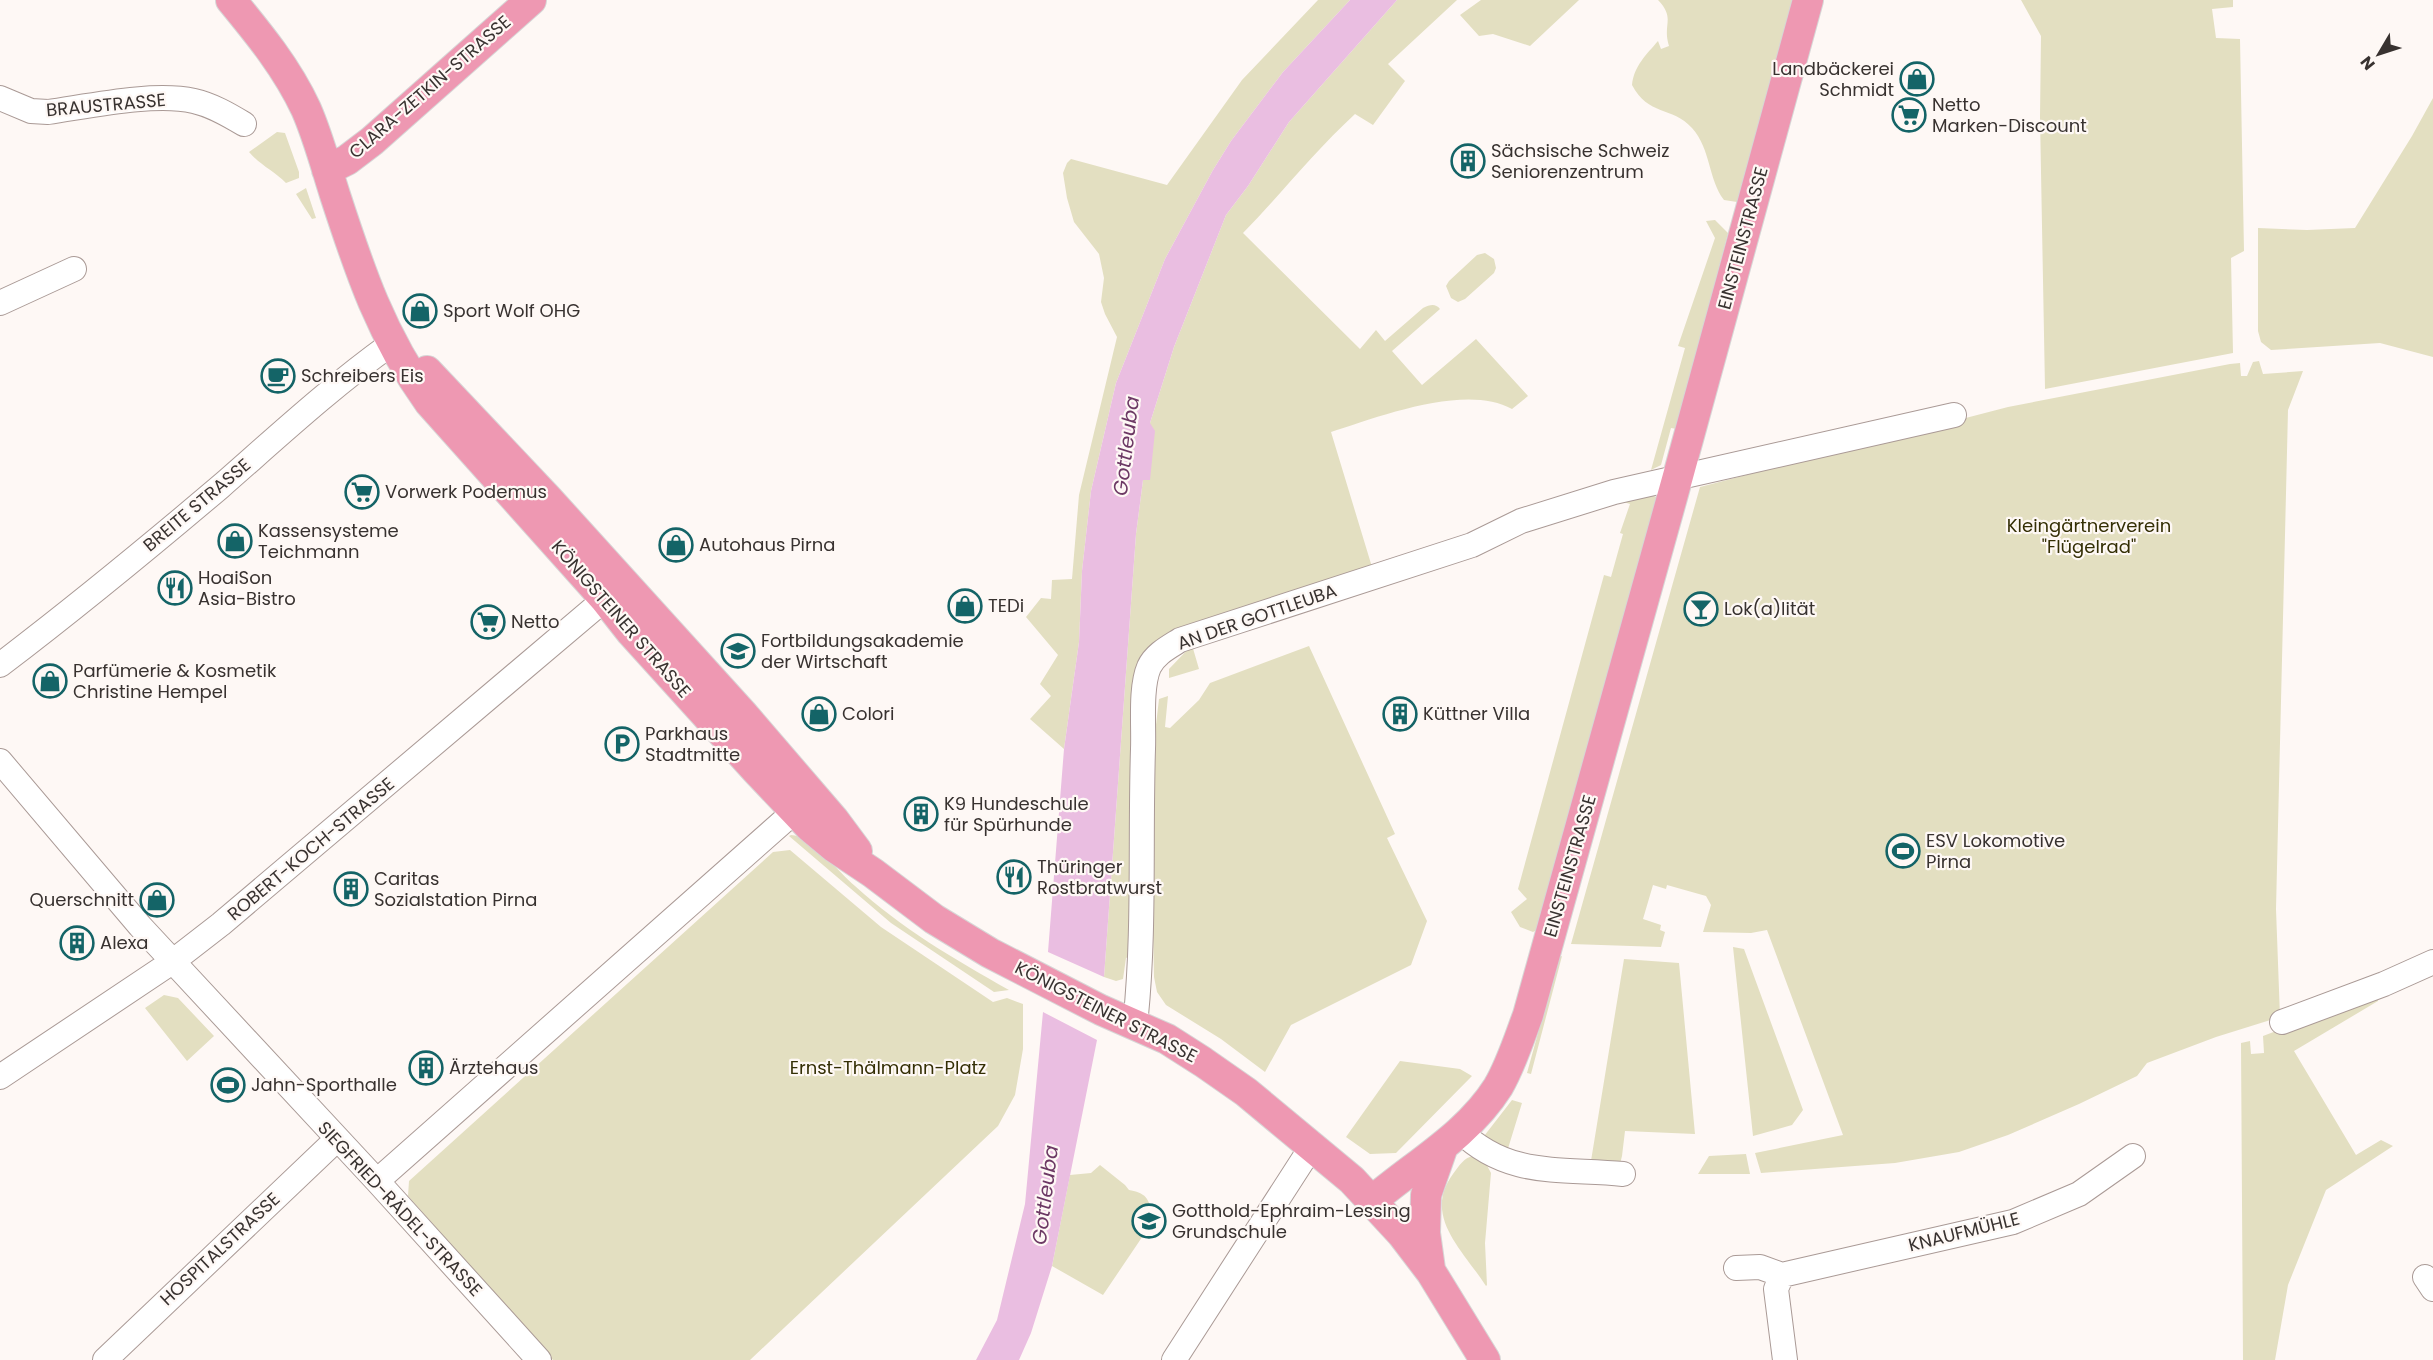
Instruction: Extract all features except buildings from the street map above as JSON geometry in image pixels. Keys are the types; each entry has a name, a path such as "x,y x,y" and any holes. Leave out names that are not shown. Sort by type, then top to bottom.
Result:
{"main road":[{"name":"KÖNIGSTEINER STRASSE","path":"231,0 265,41 290,79 309,117 358,266 391,344 428,372 449,393 614,592 777,752 834,820 873,873"},
{"name":"CLARA-ZETKIN-STRASSE","path":"327,170 347,160 372,141 531,0"},
{"name":"EINSTEINSTRASSE","path":"1372,1201 1400,1177 1451,1140 1498,1087 1528,1015 1808,0"},
{"name":"KÖNIGSTEINER STRASSE","path":"614,592 639,641 795,811 834,847 934,919 990,953 1101,1010 1167,1039 1203,1062 1246,1092 1352,1180 1402,1234 1431,1272 1485,1360"},
{"path":"1431,1272 1425,1233 1426,1195 1451,1140"}],"street":[{"name":"BRAUSTRASSE","path":"0,98 31,111 48,112 150,99 184,99 211,107 244,124"},
{"path":"0,303 74,269"},
{"name":"BREITE STRASSE","path":"0,665 66,614 218,488 349,374 391,344"},
{"path":"1678,476 1954,414"},
{"name":"AN DER GOTTLEUBA","path":"1135,1024 1140,981 1142,776 1146,680 1153,660 1180,640 1472,545 1521,521 1614,492 1678,476"},
{"name":"ROBERT-KOCH-STRASSE","path":"0,1077 172,962 221,924 614,592"},
{"name":"SIEGFRIED-RÄDEL-STRASSE","path":"0,761 172,962 282,1078 336,1140 377,1181 538,1360"},
{"path":"377,1181 795,811"},
{"path":"2282,1022 2384,984 2433,962"},
{"name":"HOSPITALSTRASSE","path":"105,1360 336,1140"},
{"path":"1451,1140 1473,1144 1507,1163 1526,1167 1623,1174"},
{"path":"1174,1360 1311,1146"},
{"name":"KNAUFMÜHLE","path":"1736,1268 1760,1267 1782,1275 2013,1222 2079,1194 2133,1156"},
{"path":"1782,1275 1776,1289 1785,1360"}],"green space":[{"path":"1318,0 1350,0 1283,72 1231,141 1213,170 1165,259 1116,383 1091,491 1082,571 1079,642 1064,749 1030,719 1051,696 1040,684 1058,655 1026,617 1041,598 1051,599 1052,580 1072,579 1079,495 1117,337 1101,302 1104,278 1099,254 1074,222 1063,173 1071,159 1167,185 1242,80"},
{"path":"1397,0 1457,0 1388,64 1405,81 1373,125 1355,114 1243,233 1360,349 1376,330 1385,341 1423,308 1432,305 1438,307 1440,309 1392,351 1422,385 1476,339 1528,396 1512,409 1493,402 1471,400 1422,405 1331,432 1372,567 1169,632 1169,637 1149,648 1138,661 1134,729 1132,955 1126,958 1123,979 1116,981 1104,977 1136,534 1143,480 1149,480 1150,423 1174,347 1226,215 1248,186 1289,122"},
{"path":"1481,0 1579,0 1530,46 1493,34 1479,36 1460,15"},
{"path":"1658,0 1792,0 1785,38 1740,199 1737,202 1724,200 1719,192 1703,145 1692,128 1676,116 1645,102 1632,85 1638,66 1658,41 1661,49 1669,46 1668,17"},
{"path":"2021,0 2233,0 2233,7 2212,9 2216,38 2240,39 2244,251 2231,258 2233,353 2045,389 2040,117 2041,36"},
{"path":"2433,98 2433,357 2380,343 2271,350 2261,342 2258,331 2258,228 2307,230 2355,228"},
{"path":"277,132 285,133 299,172 299,178 286,183 249,152"},
{"path":"306,188 316,218 312,219 296,194"},
{"path":"1715,220 1728,233 1677,429 1671,428 1661,465 1651,470 1685,348 1678,346 1715,238 1706,221"},
{"path":"1485,253 1494,259 1496,268 1494,273 1465,299 1458,302 1451,298 1446,286 1449,281 1477,255"},
{"name":"Kleingärtnerverein \"Flügelrad\"","path":"2259,361 2263,374 2303,371 2288,410 2276,909 2280,1017 2216,1037 2147,1063 2137,1076 2079,1104 2008,1135 1959,1152 1895,1163 1761,1173 1755,1153 1843,1135 1767,930 1751,933 1703,932 1711,905 1706,896 1667,885 1666,889 1653,885 1643,919 1661,925 1660,930 1665,932 1661,947 1571,944 1700,487 2008,407 2230,364 2240,363 2241,376 2247,376 2253,362"},
{"path":"1646,491 1659,499 1540,928 1533,932 1520,927 1511,912 1527,899 1518,889 1604,575 1611,577 1623,534 1620,533 1630,504 1614,499"},
{"path":"1192,645 1199,669 1169,678 1169,669"},
{"path":"1309,646 1395,834 1387,838 1427,921 1411,965 1291,1025 1265,1072 1221,1039 1166,1005 1157,992 1154,977 1150,776 1159,699 1168,696 1165,727 1170,728 1199,700 1210,683"},
{"path":"789,836 807,841 816,848 855,886 909,929 948,955 1009,990 994,992 891,923"},
{"name":"Ernst-Thälmann-Platz","path":"790,850 881,927 993,1002 1007,998 1023,1004 1023,1049 1015,1095 998,1126 750,1360 553,1360 408,1196 409,1181 773,852"},
{"path":"1733,947 1744,949 1803,1110 1792,1125 1753,1136"},
{"path":"1562,956 1531,1074 1527,1073 1559,957"},
{"path":"1624,959 1679,963 1695,1134 1625,1131 1619,1168 1590,1167"},
{"path":"2379,992 2378,1001 2294,1051 2356,1155 2381,1140 2393,1146 2326,1190 2288,1285 2275,1360 2243,1360 2241,1043 2250,1041 2251,1054 2264,1053 2263,1036"},
{"path":"164,995 178,998 214,1036 187,1061 145,1008"},
{"path":"1400,1061 1460,1069 1472,1076 1396,1153 1370,1154 1346,1137"},
{"path":"1512,1100 1522,1103 1506,1155 1481,1140"},
{"path":"1746,1154 1750,1174 1698,1174 1709,1156"},
{"path":"1474,1156 1483,1158 1491,1173 1485,1243 1486,1286 1449,1232 1442,1204 1445,1189 1453,1174 1465,1160"},
{"path":"1100,1165 1129,1190 1144,1196 1155,1218 1103,1295 1052,1266 1070,1175 1091,1173"}],"water":[{"name":"Gottleuba","path":"1350,0 1397,0 1289,122 1248,186 1226,215 1174,347 1150,423 1155,431 1150,480 1143,480 1136,534 1104,977 1048,952 1064,749 1079,642 1082,571 1091,491 1116,383 1165,259 1213,170 1231,141 1283,72"},
{"name":"Gottleuba","path":"1043,1012 1097,1040 1052,1266 1031,1333 1019,1360 976,1360 997,1320 1025,1204"}],"place":[{"name":"Landbäckerei Schmidt","path":"1917,79"},
{"name":"Netto Marken-Discount","path":"1909,115"},
{"name":"Sächsische Schweiz Seniorenzentrum","path":"1468,161"},
{"name":"Sport Wolf OHG","path":"420,311"},
{"name":"Schreibers Eis","path":"278,376"},
{"name":"Vorwerk Podemus","path":"362,492"},
{"name":"Kassensysteme Teichmann","path":"235,541"},
{"name":"Autohaus Pirna","path":"676,545"},
{"name":"HoaiSon Asia-Bistro","path":"175,588"},
{"name":"TEDi","path":"965,606"},
{"name":"Lok(a)lität","path":"1701,609"},
{"name":"Netto","path":"488,622"},
{"name":"Fortbildungsakademie der Wirtschaft","path":"738,651"},
{"name":"Parfümerie & Kosmetik Christine Hempel","path":"50,681"},
{"name":"Colori","path":"819,714"},
{"name":"Küttner Villa","path":"1400,714"},
{"name":"Parkhaus Stadtmitte","path":"622,744"},
{"name":"K9 Hundeschule für Spürhunde","path":"921,814"},
{"name":"ESV Lokomotive Pirna","path":"1903,851"},
{"name":"Thüringer Rostbratwurst","path":"1014,877"},
{"name":"Caritas Sozialstation Pirna","path":"351,889"},
{"name":"Querschnitt","path":"157,900"},
{"name":"Alexa","path":"77,943"},
{"name":"Ärztehaus","path":"426,1068"},
{"name":"Jahn-Sporthalle","path":"228,1085"},
{"name":"Gotthold-Ephraim-Lessing Grundschule","path":"1149,1221"}]}
